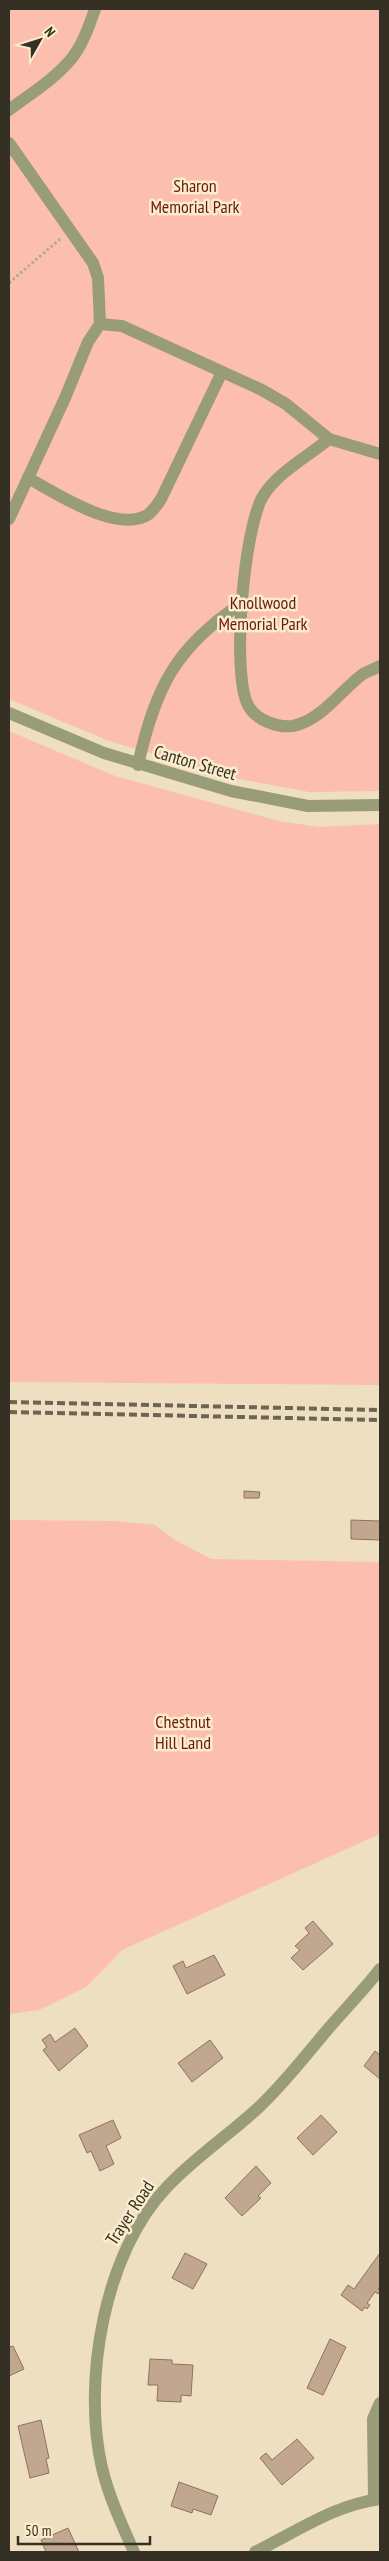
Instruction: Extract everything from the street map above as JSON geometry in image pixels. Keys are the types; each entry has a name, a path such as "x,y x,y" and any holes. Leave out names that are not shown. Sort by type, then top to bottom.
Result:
{"street":[{"path":"9,110 59,71 72,58 84,37 95,9"},
{"path":"9,143 92,263 98,278 100,324 88,342 66,398 9,519"},
{"path":"100,324 122,326 286,404 329,439 380,454"},
{"path":"28,478 105,516 128,520 148,514 162,499 222,372"},
{"path":"329,439 288,470 263,496 257,510 242,587 241,676 243,692 248,706 257,716 279,726 294,726 327,707 364,673 380,666"},
{"path":"138,765 149,718 173,668 218,619 242,602"},
{"name":"Canton Street","path":"9,713 87,747 138,765 231,791 281,802 328,807 380,805"},
{"name":"Trayer Road","path":"134,2552 116,2512 102,2467 96,2422 97,2354 121,2258 166,2188 259,2106 304,2059 380,1969"},
{"path":"255,2552 331,2512 377,2500 373,2419 380,2403"}],"path":[{"path":"9,283 70,230"}],"green space":[{"name":"Sharon Memorial Park","path":"9,9 380,9 380,791 309,792 234,778 109,741 9,699"},
{"path":"9,731 115,776 279,821 320,827 380,824 380,1385 9,1382"},
{"name":"Chestnut Hill Land","path":"9,1520 114,1521 155,1525 175,1540 211,1559 380,1562 380,1834 122,1950 86,1987 39,2010 9,2014"}],"building":[{"path":"244,1491 260,1492 259,1498 244,1498"},
{"path":"351,1520 380,1521 380,1540 351,1539"},
{"path":"313,1921 333,1944 303,1970 291,1958 300,1950 295,1946 309,1933 305,1928"},
{"path":"214,1955 225,1975 187,1994 173,1966 183,1961 186,1968"},
{"path":"75,2028 88,2046 59,2071 43,2050 47,2047 42,2040 50,2034 55,2042"},
{"path":"210,2040 223,2058 192,2082 178,2063"},
{"path":"375,2051 379,2054 380,2052 380,2079 364,2066"},
{"path":"321,2115 337,2132 313,2155 297,2138"},
{"path":"113,2120 121,2138 106,2146 114,2164 100,2171 91,2151 87,2153 79,2135"},
{"path":"256,2166 271,2183 258,2196 261,2198 242,2216 225,2198"},
{"path":"185,2253 207,2264 193,2289 172,2278"},
{"path":"380,2253 380,2286 378,2289 380,2291 378,2294 375,2292 367,2303 370,2305 362,2311 341,2295 348,2285 354,2289"},
{"path":"330,2339 346,2347 323,2395 307,2388"},
{"path":"9,2345 10,2347 13,2346 24,2369 9,2376"},
{"path":"150,2359 172,2360 172,2364 193,2365 191,2396 181,2395 181,2402 157,2401 158,2385 148,2385"},
{"path":"41,2420 49,2458 46,2459 49,2473 30,2478 18,2426"},
{"path":"297,2439 314,2458 282,2485 260,2458 266,2453 272,2460"},
{"path":"179,2482 218,2496 211,2515 193,2509 192,2513 171,2506"},
{"path":"68,2528 79,2552 46,2552 41,2540"}],"railway":[{"path":"9,1402 380,1410"},
{"path":"9,1412 380,1420"}],"park label":[{"name":"Knollwood Memorial Park","path":"263,613"}]}
